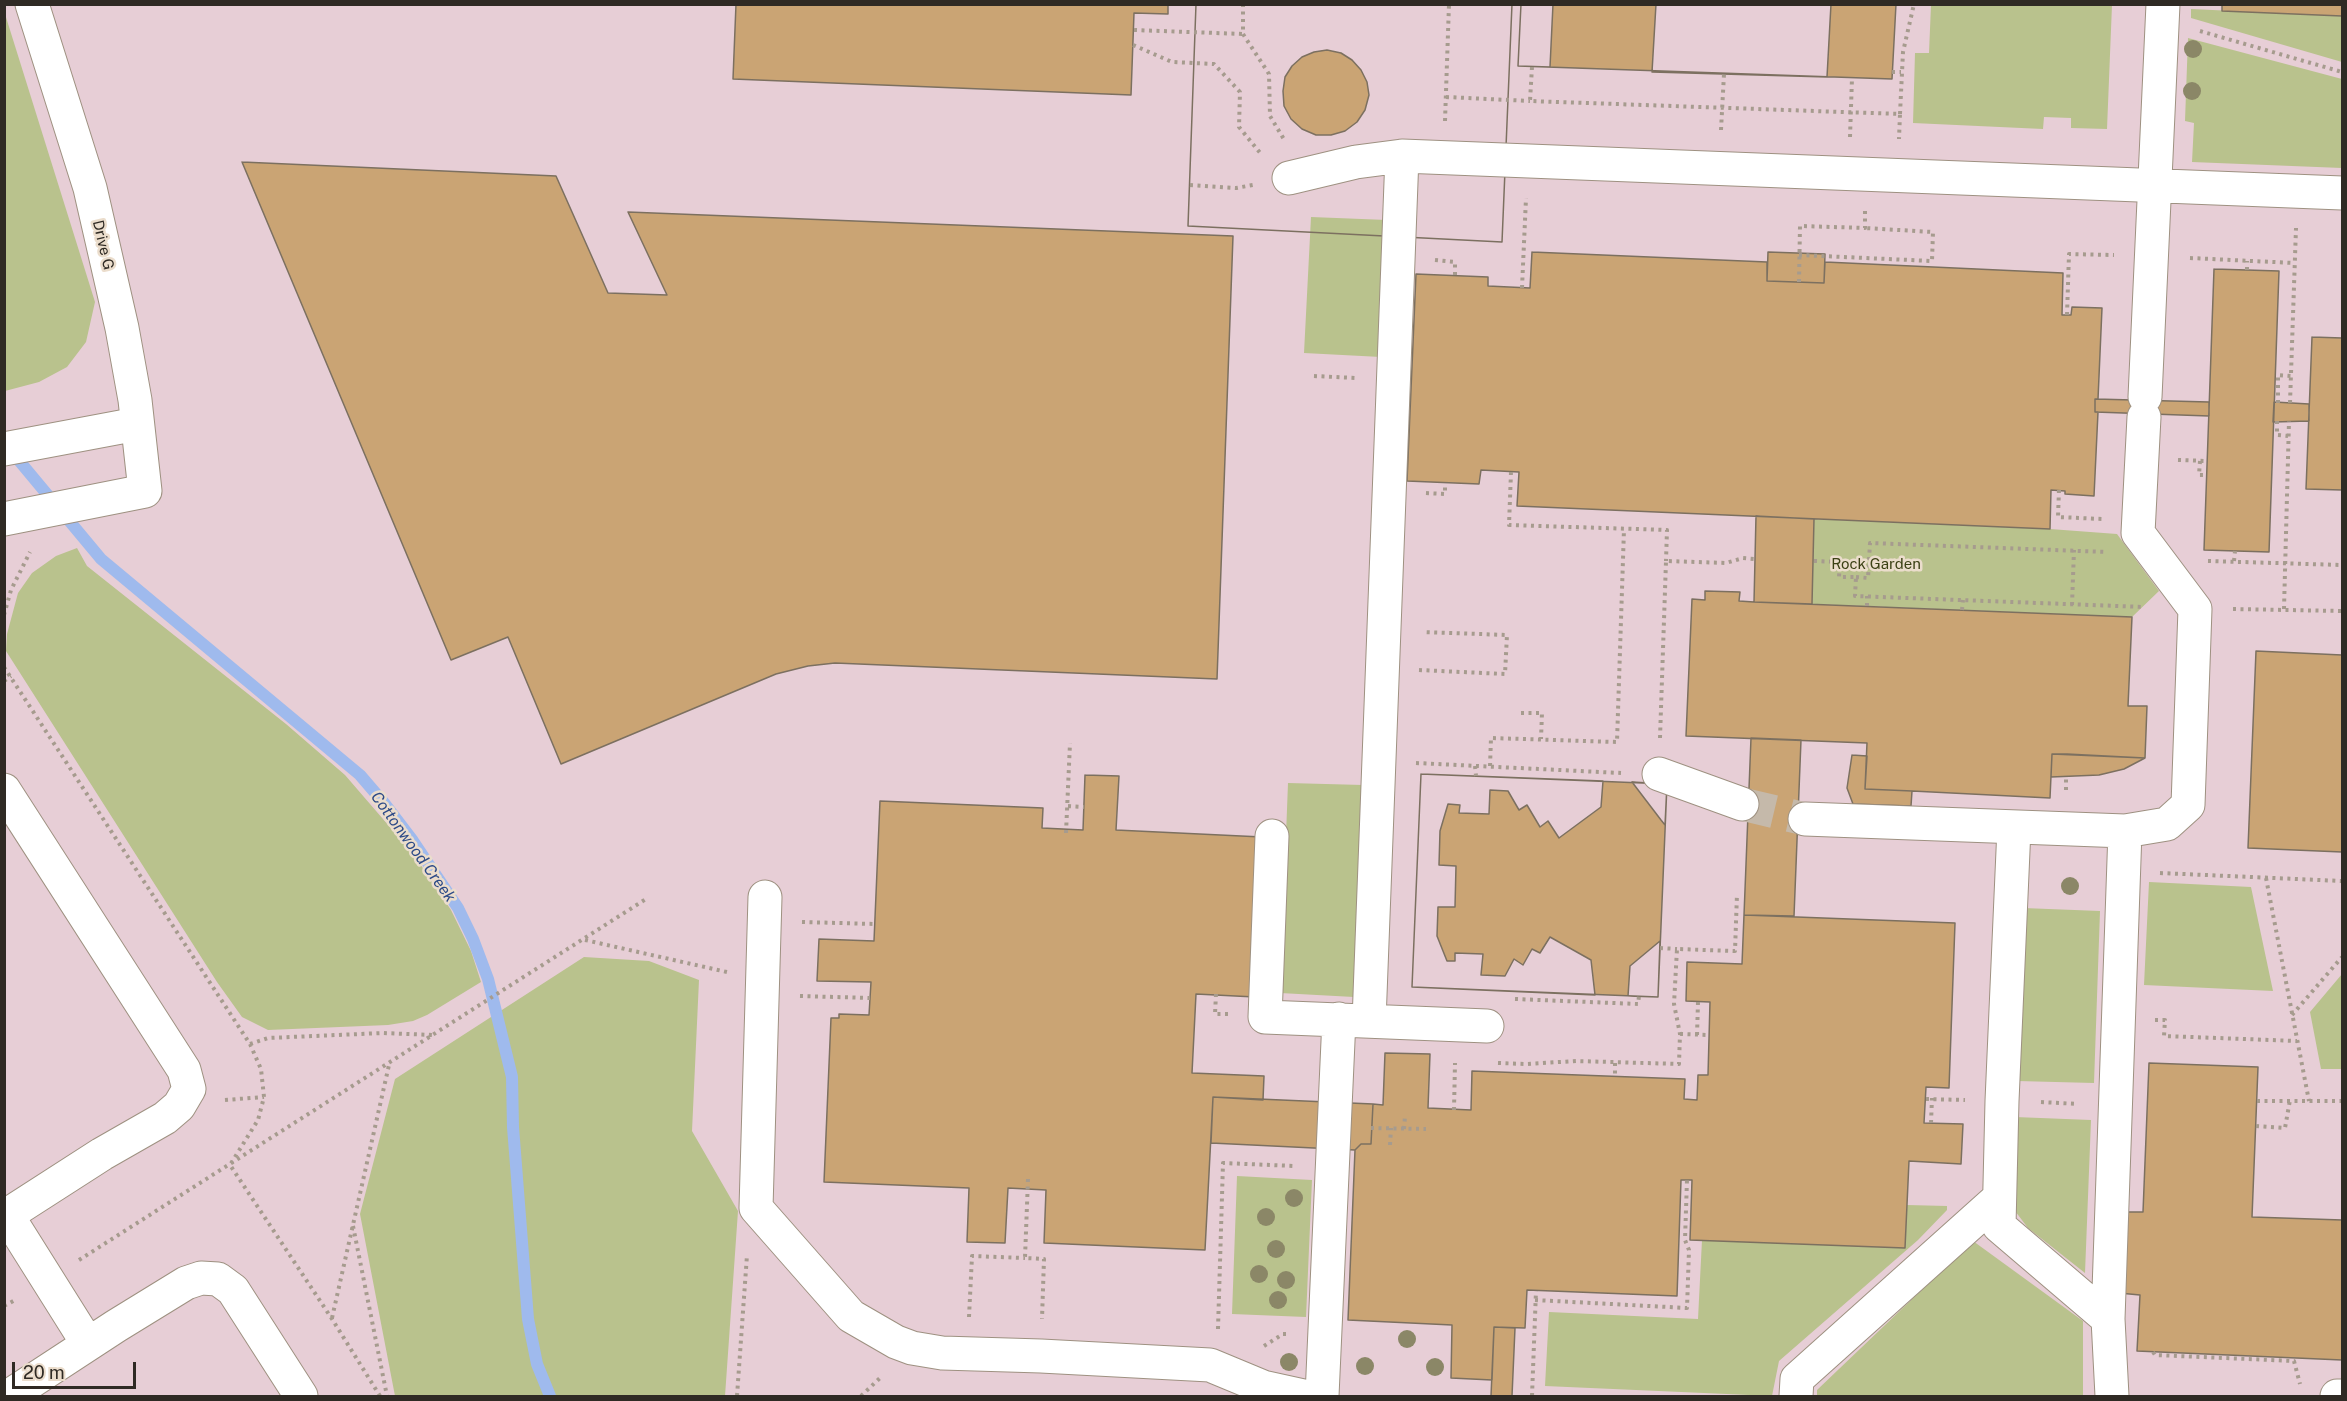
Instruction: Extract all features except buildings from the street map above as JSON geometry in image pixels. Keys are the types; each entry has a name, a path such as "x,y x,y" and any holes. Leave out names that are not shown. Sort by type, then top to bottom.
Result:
{"street":[{"name":"Drive G","path":"11,518 145,492 135,400 122,328 90,188 32,4"},
{"path":"1805,819 2125,831 2167,824 2188,805 2195,609 2138,533 2163,4"},
{"path":"1322,1396 1334,1126 1354,1020 1379,762 1402,156"},
{"path":"1279,170 1323,171 1356,162 1402,156 2343,193"},
{"path":"4,449 137,424"},
{"path":"1659,774 1742,804"},
{"path":"4,790 184,1070 189,1089 179,1106 165,1118 102,1154 6,1216 88,1344"},
{"path":"2014,828 1999,1226 2108,1319"},
{"path":"2112,1396 2108,1319 2125,831"},
{"path":"1272,836 1265,1017 1487,1026"},
{"path":"765,909 756,1208 851,1316 896,1342 912,1348 942,1353 1210,1365 1245,1382 1304,1396"},
{"path":"1796,1396 1797,1379 1999,1198"},
{"path":"9,1396 186,1283 201,1278 218,1279 233,1290 302,1396"},
{"path":"2337,1396 2343,1396"}],"path":[{"path":"1243,4 1243,34 1269,74 1270,116 1286,142 1323,171"},
{"path":"1443,158 1449,4"},
{"path":"1897,176 1902,52 1914,4"},
{"path":"1134,30 1243,34"},
{"path":"2196,30 2343,72"},
{"path":"1133,45 1172,62 1214,64 1240,92 1239,127 1279,170 1236,188 1190,185"},
{"path":"1530,101 1532,67"},
{"path":"1892,72 1901,72"},
{"path":"1722,108 1724,74"},
{"path":"1851,113 1852,78"},
{"path":"1446,97 1900,114"},
{"path":"2290,403 2298,191"},
{"path":"1522,288 1526,199"},
{"path":"1799,282 1800,226 1846,227"},
{"path":"1799,255 1932,261 1933,232 1864,228"},
{"path":"2067,315 2069,254"},
{"path":"2221,260 2294,263"},
{"path":"2247,261 2247,270"},
{"path":"2278,403 2278,375 2290,375"},
{"path":"2277,421 2277,435 2288,436"},
{"path":"2283,609 2289,422"},
{"path":"2200,461 2199,475 2207,475"},
{"path":"1379,762 1659,774 1667,530 1509,525 1511,472"},
{"path":"2058,490 2058,517 2103,519"},
{"path":"1490,766 1491,738 1617,742 1624,529"},
{"path":"1814,561 1840,562 1839,577 1868,578 1870,543 2107,552 2138,533"},
{"path":"4,615 11,590 30,552 38,550"},
{"path":"2072,605 2074,550"},
{"path":"2234,561 2235,551"},
{"path":"1666,561 1726,562 1743,558 1755,559"},
{"path":"2206,561 2343,565"},
{"path":"1856,577 1855,596 2195,609 2343,611"},
{"path":"1867,596 1867,606"},
{"path":"1962,610 1963,600"},
{"path":"1383,669 1505,674 1507,635 1385,631"},
{"path":"4,667 250,1044 261,1069 264,1097 258,1120 230,1165"},
{"path":"4,681 11,676"},
{"path":"1521,713 1542,713 1541,739"},
{"path":"1066,833 1070,743"},
{"path":"1475,766 1476,776"},
{"path":"1068,806 1084,807"},
{"path":"2123,872 2343,881"},
{"path":"2266,878 2309,1101"},
{"path":"1660,948 1735,951 1737,894"},
{"path":"71,1265 645,899"},
{"path":"765,909 875,924"},
{"path":"584,940 763,988 870,998"},
{"path":"1506,1064 1576,1061 1679,1064 1680,1034 1674,1004 1677,949"},
{"path":"2292,1016 2343,957"},
{"path":"1505,998 1638,1004 1639,996"},
{"path":"1697,1035 1698,1002"},
{"path":"2119,1017 2165,1020 2164,1036 2297,1041"},
{"path":"250,1044 268,1038 383,1033 434,1035"},
{"path":"1680,1034 1709,1035"},
{"path":"1615,1063 1615,1076"},
{"path":"332,1319 389,1064"},
{"path":"254,1097 264,1097"},
{"path":"1931,1123 1932,1098"},
{"path":"2256,1126 2285,1128 2290,1100"},
{"path":"2256,1101 2343,1101"},
{"path":"1404,1129 1405,1116"},
{"path":"1334,1126 1426,1129"},
{"path":"1390,1145 1391,1128"},
{"path":"1245,1382 1222,1163 1332,1167"},
{"path":"230,1165 380,1396"},
{"path":"1025,1258 1028,1179"},
{"path":"1535,1300 1687,1308 1689,1250 1684,1240 1687,1180"},
{"path":"737,1396 749,1227 756,1208"},
{"path":"353,1225 387,1396"},
{"path":"968,1354 972,1256 1044,1259 1041,1356"},
{"path":"1532,1396 1536,1291"},
{"path":"1245,1382 1255,1352 1282,1334 1325,1334"},
{"path":"2153,1352 2155,1356 2294,1361 2301,1388"}],"shaded area":[{"path":"5,5 2342,5 2342,1396 5,1396"}],"green space":[{"path":"1931,5 2112,5 2107,129 2071,128 2071,118 2044,117 2043,129 1913,123 1915,53 1929,53"},
{"path":"2191,9 2342,16 2342,62 2191,18"},
{"path":"5,14 95,302 86,342 67,367 39,382 5,391"},
{"path":"2188,38 2342,79 2342,168 2192,162 2194,123 2185,121"},
{"path":"1311,217 1387,220 1381,357 1304,353"},
{"name":"Rock Garden","path":"1814,519 2117,534 2159,591 2132,617 1812,604"},
{"path":"77,548 87,566 286,724 345,775 414,855 451,910 471,951 481,982 427,1015 413,1021 388,1025 268,1030 242,1017 217,982 6,651 7,634 18,593 32,573 56,556"},
{"path":"1288,783 1363,785 1354,997 1280,993"},
{"path":"2149,882 2251,887 2273,991 2144,985"},
{"path":"2023,908 2100,911 2094,1083 2017,1081"},
{"path":"584,957 649,961 699,980 692,1131 738,1211 725,1396 395,1396 360,1214 395,1079"},
{"path":"2342,974 2342,1069 2321,1069 2310,1012"},
{"path":"2015,1117 2091,1120 2085,1273 2028,1228 2012,1207"},
{"path":"1237,1176 1312,1180 1306,1317 1232,1314"},
{"path":"1907,1205 1947,1206 1947,1210 1918,1240 1779,1361 1772,1396 1545,1386 1549,1312 1698,1319 1702,1240 1905,1248"},
{"path":"1973,1241 2083,1321 2083,1396 1817,1396 1817,1390"}],"waterway":[{"name":"Cottonwood Creek","path":"11,451 101,559 360,775 413,841 458,908 488,979 512,1077 513,1127 528,1319 537,1364 550,1396"}],"tunnel":[{"path":"1742,804 1805,819"}]}
